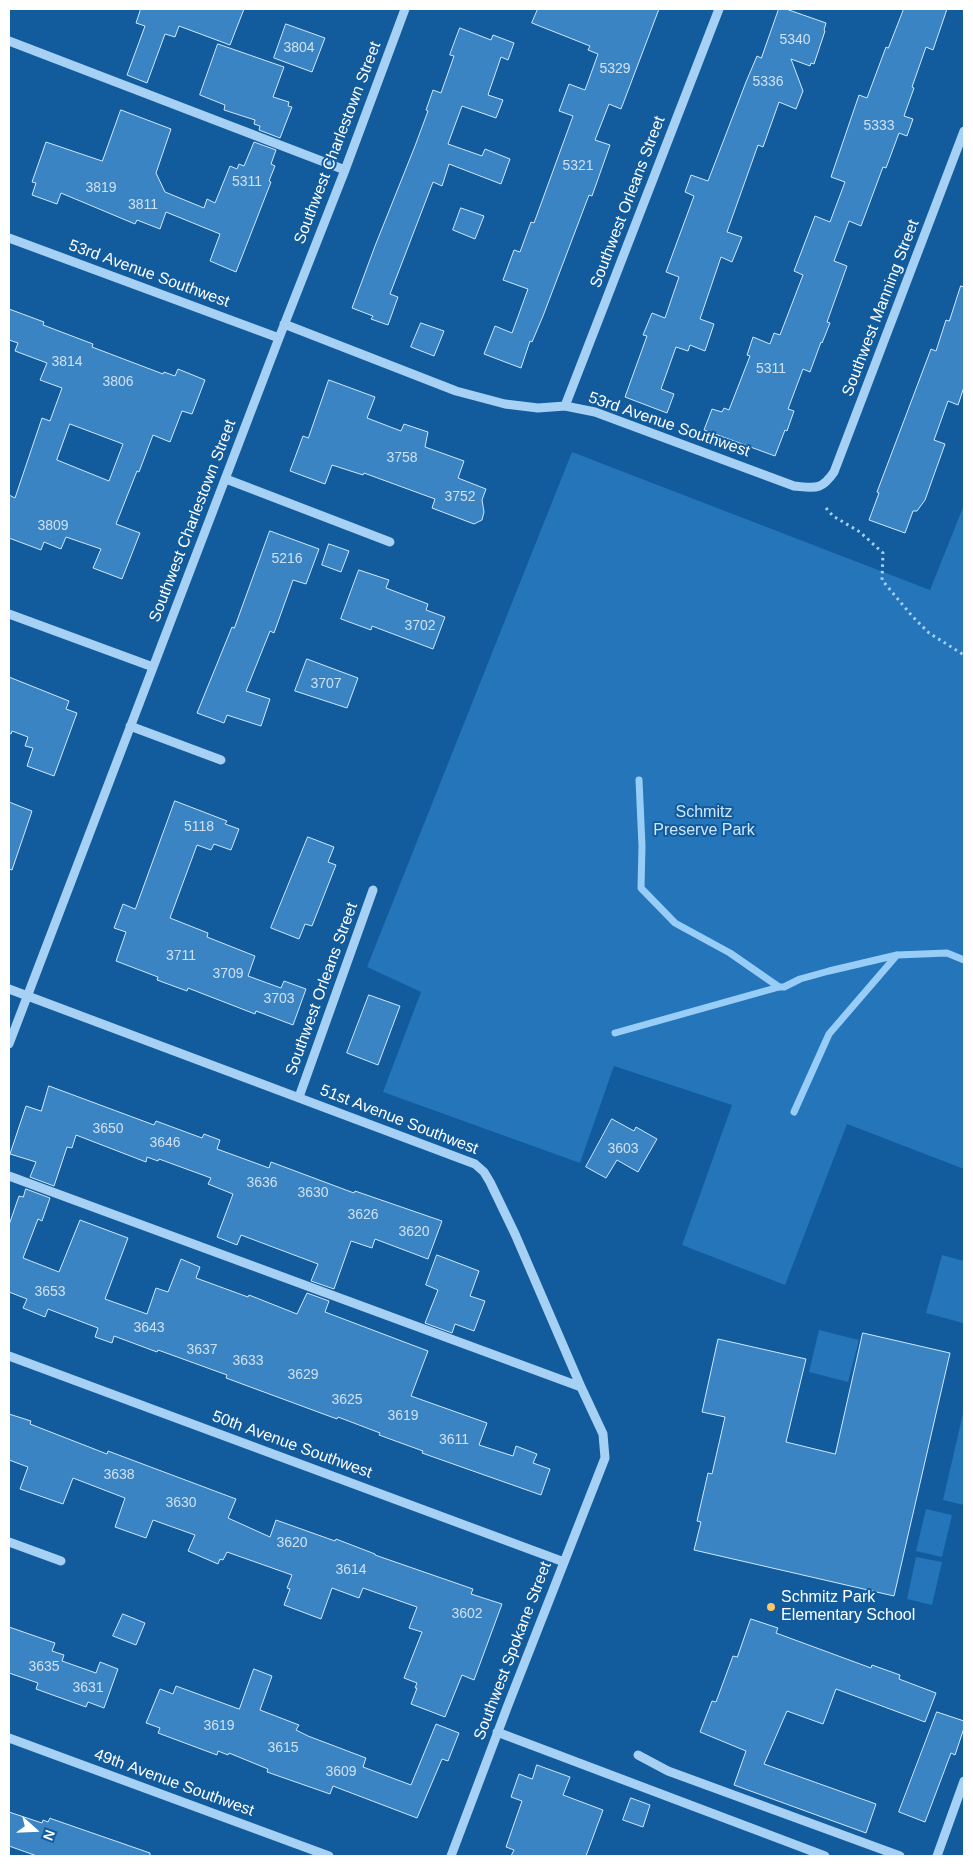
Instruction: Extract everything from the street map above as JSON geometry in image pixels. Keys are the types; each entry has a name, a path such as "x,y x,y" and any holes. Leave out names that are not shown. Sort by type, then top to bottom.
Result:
{"street":[{"name":"Southwest Charlestown Street","path":"9,1044 26,995 345,170 405,9"},
{"name":"Southwest Orleans Street","path":"565,406 719,9"},
{"path":"9,41 345,170"},
{"name":"Southwest Manning Street","path":"817,488 827,482 834,472 964,131"},
{"name":"53rd Avenue Southwest","path":"9,238 279,338"},
{"name":"53rd Avenue Southwest","path":"284,324 456,391 505,404 538,408 565,406 596,412 794,486 817,488"},
{"path":"226,479 390,542"},
{"path":"9,614 153,668"},
{"path":"130,726 221,760"},
{"name":"Southwest Orleans Street","path":"298,1098 373,890"},
{"name":"51st Avenue Southwest","path":"9,989 475,1164 484,1172 516,1234 581,1388 603,1434 605,1458"},
{"path":"9,1176 581,1388"},
{"name":"50th Avenue Southwest","path":"9,1356 564,1562"},
{"name":"Southwest Spokane Street","path":"452,1856 497,1732 605,1458"},
{"path":"9,1542 61,1561"},
{"path":"497,1732 825,1856"},
{"name":"49th Avenue Southwest","path":"9,1738 330,1856"},
{"path":"638,1755 668,1771 900,1856"},
{"path":"937,1856 964,1781"}],"path":[{"path":"826,508 832,516 860,532 882,553 882,580 912,616 929,633 964,655"}],"green space":[{"name":"Schmitz Preserve Park","path":"572,452 930,590 964,505 964,1169 847,1124 785,1285 682,1245 732,1105 614,1066 580,1163 383,1092 421,992 367,967"},
{"path":"942,1255 964,1261 963,1323 926,1313"},
{"path":"819,1330 859,1340 848,1382 809,1372"},
{"path":"964,1409 964,1505 943,1500"},
{"path":"926,1509 952,1515 942,1557 916,1551"},
{"path":"916,1557 942,1562 932,1605 907,1599"}],"building":[{"path":"139,9 244,9 230,45 179,26 175,37 165,34 147,83 127,75 145,26 136,23"},
{"path":"538,9 659,9 621,109 609,104 595,140 610,145 592,196 589,195 543,316 532,342 530,341 521,368 484,354 495,326 512,333 528,289 503,280 514,250 520,252 531,222 534,223 573,116 559,111 569,84 585,90 598,54 588,50 590,46 532,23"},
{"path":"779,9 786,9 826,23 825,31 814,64 811,63 810,66 791,59 803,91 796,109 779,102 763,147 758,145 727,232 742,237 732,262 721,257 700,319 714,324 705,351 690,345 688,351 676,347 661,389 674,394 667,413 625,397 647,336 643,335 652,313 665,318 679,277 666,272 694,196 685,192 691,175 708,181 746,82 757,56 761,58"},
{"path":"904,9 947,9 933,50 926,47 912,87 914,88 904,116 913,119 907,136 899,133 886,168 883,167 861,226 849,221 834,261 847,266 827,322 830,323 822,343 810,372 803,369 788,409 794,411 787,431 785,430 775,456 704,430 712,409 722,412 724,408 729,410 750,356 747,355 753,337 770,344 774,333 780,335 803,275 794,271 815,216 830,222 845,182 831,177 859,95 867,98 886,47 888,48"},
{"path":"286,24 325,38 312,72 274,58"},
{"path":"460,28 491,40 493,35 514,43 508,60 501,57 488,95 503,100 496,118 462,106 448,144 482,156 485,149 510,159 501,184 449,164 442,186 433,182 390,294 398,297 388,325 371,319 373,316 352,308 415,146 428,111 426,110 433,90 441,93 454,56 450,55"},
{"path":"218,44 284,67 273,97 289,102 288,106 292,107 280,138 259,130 260,126 254,124 255,120 224,110 225,105 200,95"},
{"path":"121,110 171,129 156,173 165,192 204,208 207,199 215,203 230,166 237,169 239,164 244,166 254,142 276,150 271,164 275,166 269,181 271,182 236,272 210,261 220,234 166,212 160,229 137,220 135,224 61,193 57,204 32,195 36,183 32,182 46,142 102,161"},
{"path":"461,208 484,216 475,239 453,230"},
{"path":"961,286 964,287 964,387 958,405 948,401 934,440 945,444 925,500 917,511 913,511 905,533 869,520 879,493 877,492 931,349 936,351 946,320 949,321"},
{"path":"9,309 44,322 43,325 93,344 92,347 163,374 164,372 175,376 178,369 205,380 192,414 182,411 170,442 153,435 139,472 137,471 116,524 140,533 122,579 93,568 101,549 66,537 61,549 44,542 41,550 9,538 9,495 15,498 42,418 50,421 62,388 40,380 47,363 15,351 18,343 9,340","holes":["70,424 123,444 109,481 57,460"]},
{"path":"421,323 444,331 434,356 411,347"},
{"path":"329,380 375,397 367,418 401,431 404,424 428,432 425,447 464,461 458,478 486,489 482,500 484,512 482,520 474,524 432,508 435,499 364,473 363,475 332,465 325,484 290,471 303,436 308,438"},
{"path":"270,531 319,549 306,584 293,580 274,633 270,631 246,691 270,699 261,726 227,715 224,723 197,713 232,627 234,628"},
{"path":"329,544 349,551 341,572 322,565"},
{"path":"359,570 389,580 386,588 428,604 426,610 445,617 433,649 372,626 371,630 341,619"},
{"path":"307,659 358,678 347,708 295,691"},
{"path":"9,677 69,701 66,709 77,713 54,776 27,766 33,748 25,746 28,737 12,731 11,734 9,733"},
{"path":"175,801 227,821 225,824 239,829 231,850 214,844 211,850 197,845 170,918 208,933 207,937 255,956 248,976 281,988 284,981 306,989 293,1025 256,1011 255,1014 188,988 187,991 157,980 158,977 116,961 126,932 114,928 123,904 135,909"},
{"path":"9,802 32,811 12,870 9,869"},
{"path":"308,837 334,847 328,862 336,865 312,926 305,924 299,939 271,928"},
{"path":"369,995 400,1006 378,1065 347,1053"},
{"path":"49,1086 154,1125 156,1121 202,1138 204,1134 220,1140 217,1149 269,1168 271,1162 354,1193 355,1191 442,1221 428,1259 375,1239 372,1248 351,1241 334,1289 311,1281 318,1264 241,1235 237,1245 217,1237 233,1194 208,1184 211,1178 159,1159 158,1161 147,1157 146,1162 76,1135 72,1148 67,1147 54,1186 30,1177 36,1162 10,1154 26,1106 41,1111"},
{"path":"612,1119 634,1131 636,1127 657,1139 638,1172 617,1160 606,1178 586,1167"},
{"path":"26,1189 50,1198 42,1221 38,1219 23,1258 59,1272 80,1220 128,1238 105,1299 147,1314 156,1288 168,1292 181,1259 200,1267 196,1278 248,1297 249,1295 297,1314 307,1293 329,1301 325,1312 428,1351 411,1396 487,1423 479,1445 513,1456 516,1446 537,1454 533,1463 550,1469 541,1495 422,1453 423,1451 379,1435 380,1433 226,1378 227,1375 158,1350 157,1352 114,1336 112,1343 95,1337 98,1328 48,1309 45,1317 23,1308 27,1299 9,1292 9,1225 19,1196 23,1197"},
{"path":"437,1255 479,1271 470,1296 485,1301 474,1331 455,1324 452,1333 425,1323 438,1290 426,1285"},
{"path":"863,1333 950,1353 894,1596 694,1550 701,1522 697,1521 708,1473 712,1474 725,1417 702,1412 718,1339 806,1359 786,1442 835,1454"},
{"path":"9,1414 31,1421 30,1424 107,1454 108,1451 236,1499 228,1518 270,1537 276,1520 335,1541 336,1539 375,1555 473,1589 471,1594 502,1604 474,1680 462,1675 445,1717 411,1704 417,1683 404,1678 422,1632 409,1628 417,1607 363,1588 359,1598 332,1588 321,1619 284,1605 290,1589 287,1588 292,1575 227,1552 223,1560 220,1559 218,1564 188,1551 195,1535 153,1520 146,1538 115,1527 125,1498 73,1478 63,1504 20,1489 28,1467 9,1460"},
{"path":"123,1614 145,1623 136,1645 113,1636"},
{"path":"751,1619 778,1628 776,1633 871,1668 872,1665 900,1675 899,1679 936,1693 925,1722 836,1689 823,1724 787,1711 764,1764 876,1804 866,1833 734,1785 746,1751 700,1732 712,1701 716,1702 733,1656 737,1657"},
{"path":"9,1627 55,1643 52,1651 64,1655 62,1661 96,1673 100,1662 118,1669 104,1708 88,1702 86,1707 36,1689 38,1683 9,1673"},
{"path":"254,1669 272,1676 260,1710 299,1725 296,1730 308,1736 366,1758 363,1767 411,1785 436,1724 459,1733 448,1761 442,1759 417,1818 333,1786 330,1794 267,1772 268,1769 229,1753 228,1755 218,1751 217,1755 158,1733 160,1728 146,1723 160,1689 173,1694 176,1686 239,1709"},
{"path":"937,1712 964,1721 964,1728 955,1755 951,1753 925,1822 899,1812"},
{"path":"537,1765 570,1777 563,1795 603,1810 586,1856 511,1856 514,1850 506,1847 522,1801 511,1797 519,1774 532,1779"},
{"path":"631,1798 650,1805 643,1827 623,1820"},
{"path":"9,1812 42,1823 43,1820 48,1822 50,1818 150,1853 150,1856 37,1856 9,1846"}],"waterway":[{"path":"639,780 642,846 641,888 675,923 730,953 779,987"},
{"path":"615,1033 784,987 800,979 897,955 947,953 964,960"},
{"path":"794,1112 829,1034 897,955"}],"place":[{"name":"Schmitz Park Elementary School","path":"771,1607"}]}
